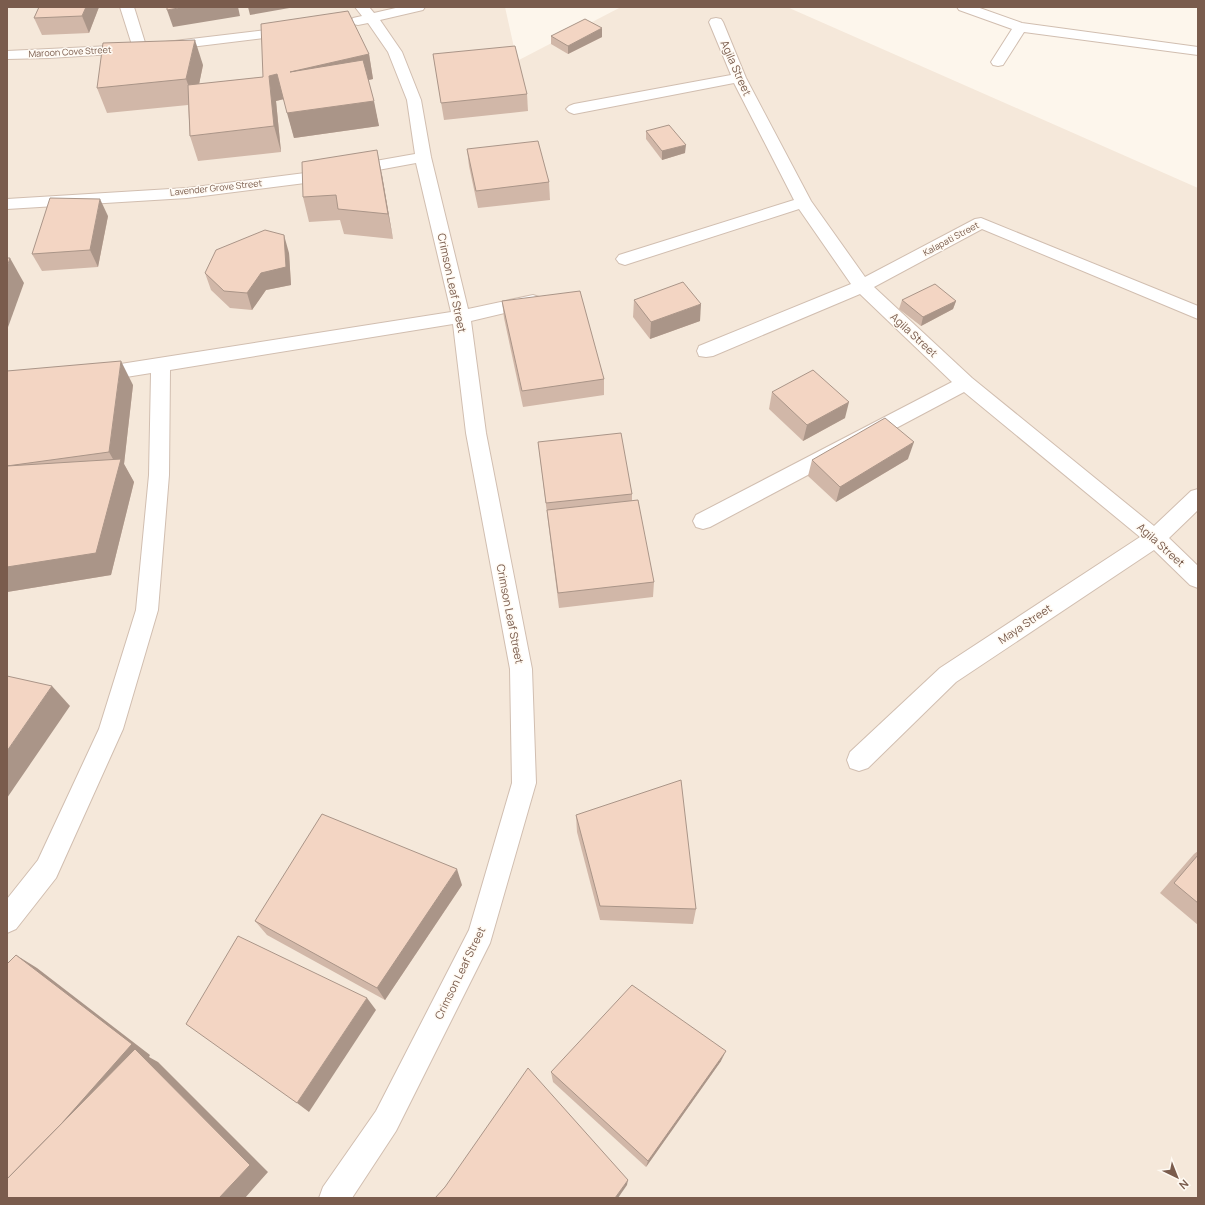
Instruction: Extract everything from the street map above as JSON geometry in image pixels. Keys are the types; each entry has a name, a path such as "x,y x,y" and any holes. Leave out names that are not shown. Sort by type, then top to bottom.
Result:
{"street":[{"path":"127,7 140,49"},
{"path":"342,24 367,13 418,7"},
{"path":"964,7 1020,27 1198,51"},
{"name":"Crimson Leaf Street","path":"334,1198 386,1121 481,934 524,783 520,669 476,433 461,317 423,157 414,100 394,52 367,13"},
{"name":"Agila Street","path":"716,22 738,78 803,202 862,286 965,383 1155,538 1198,579"},
{"path":"998,62 1020,27"},
{"name":"Maroon Cove Street","path":"7,55 140,49 304,29"},
{"path":"574,109 738,78"},
{"name":"Lavender Grove Street","path":"7,204 187,193 313,177 423,157"},
{"path":"626,259 803,202"},
{"name":"Kalapati Street","path":"706,351 862,286 981,223 1198,313"},
{"path":"76,378 461,317 549,297"},
{"path":"7,920 47,869 111,729 147,610 159,475 161,365"},
{"path":"702,521 965,383"},
{"name":"Maya Street","path":"859,760 948,675 1155,538 1198,497"}],"shaded area":[{"path":"7,7 505,7 517,61 621,7 787,7 1198,188 1198,1198 7,1198"}],"building":[{"path":"39,7 86,7 82,16 34,18"},
{"path":"167,7 184,7 167,10"},
{"path":"348,11 369,54 290,72 363,60 374,101 287,113 277,74 269,76 274,126 190,136 188,85 263,77 261,24"},
{"path":"585,19 602,28 568,46 551,36"},
{"path":"195,40 186,79 97,88 103,43"},
{"path":"515,46 527,94 441,103 433,54"},
{"path":"669,125 686,145 662,151 646,131"},
{"path":"538,141 549,182 476,191 467,149"},
{"path":"377,150 388,214 338,209 336,195 303,197 302,162"},
{"path":"50,198 100,199 90,250 32,254"},
{"path":"265,230 284,235 286,267 261,273 247,293 224,291 205,273 216,250"},
{"path":"7,258 10,258 7,267"},
{"path":"683,282 701,304 651,322 634,300"},
{"path":"935,284 956,301 923,317 902,300"},
{"path":"580,291 604,379 522,391 502,301"},
{"path":"121,361 109,452 7,466 7,371"},
{"path":"813,370 849,402 807,425 772,392"},
{"path":"885,418 914,442 840,487 812,460"},
{"path":"621,433 632,494 546,503 538,442"},
{"path":"121,459 96,553 7,567 7,466"},
{"path":"638,500 654,582 558,593 547,510"},
{"path":"7,676 52,686 7,751"},
{"path":"681,780 696,909 600,906 576,815"},
{"path":"322,814 457,869 377,988 255,921"},
{"path":"1198,855 1198,903 1174,883"},
{"path":"238,936 367,998 297,1103 186,1024"},
{"path":"16,955 132,1044 62,1123 7,1179 7,964"},
{"path":"632,985 726,1051 648,1161 551,1072"},
{"path":"135,1049 250,1165 219,1198 7,1198 7,1179"},
{"path":"528,1068 628,1180 615,1198 435,1198 445,1187"}]}
